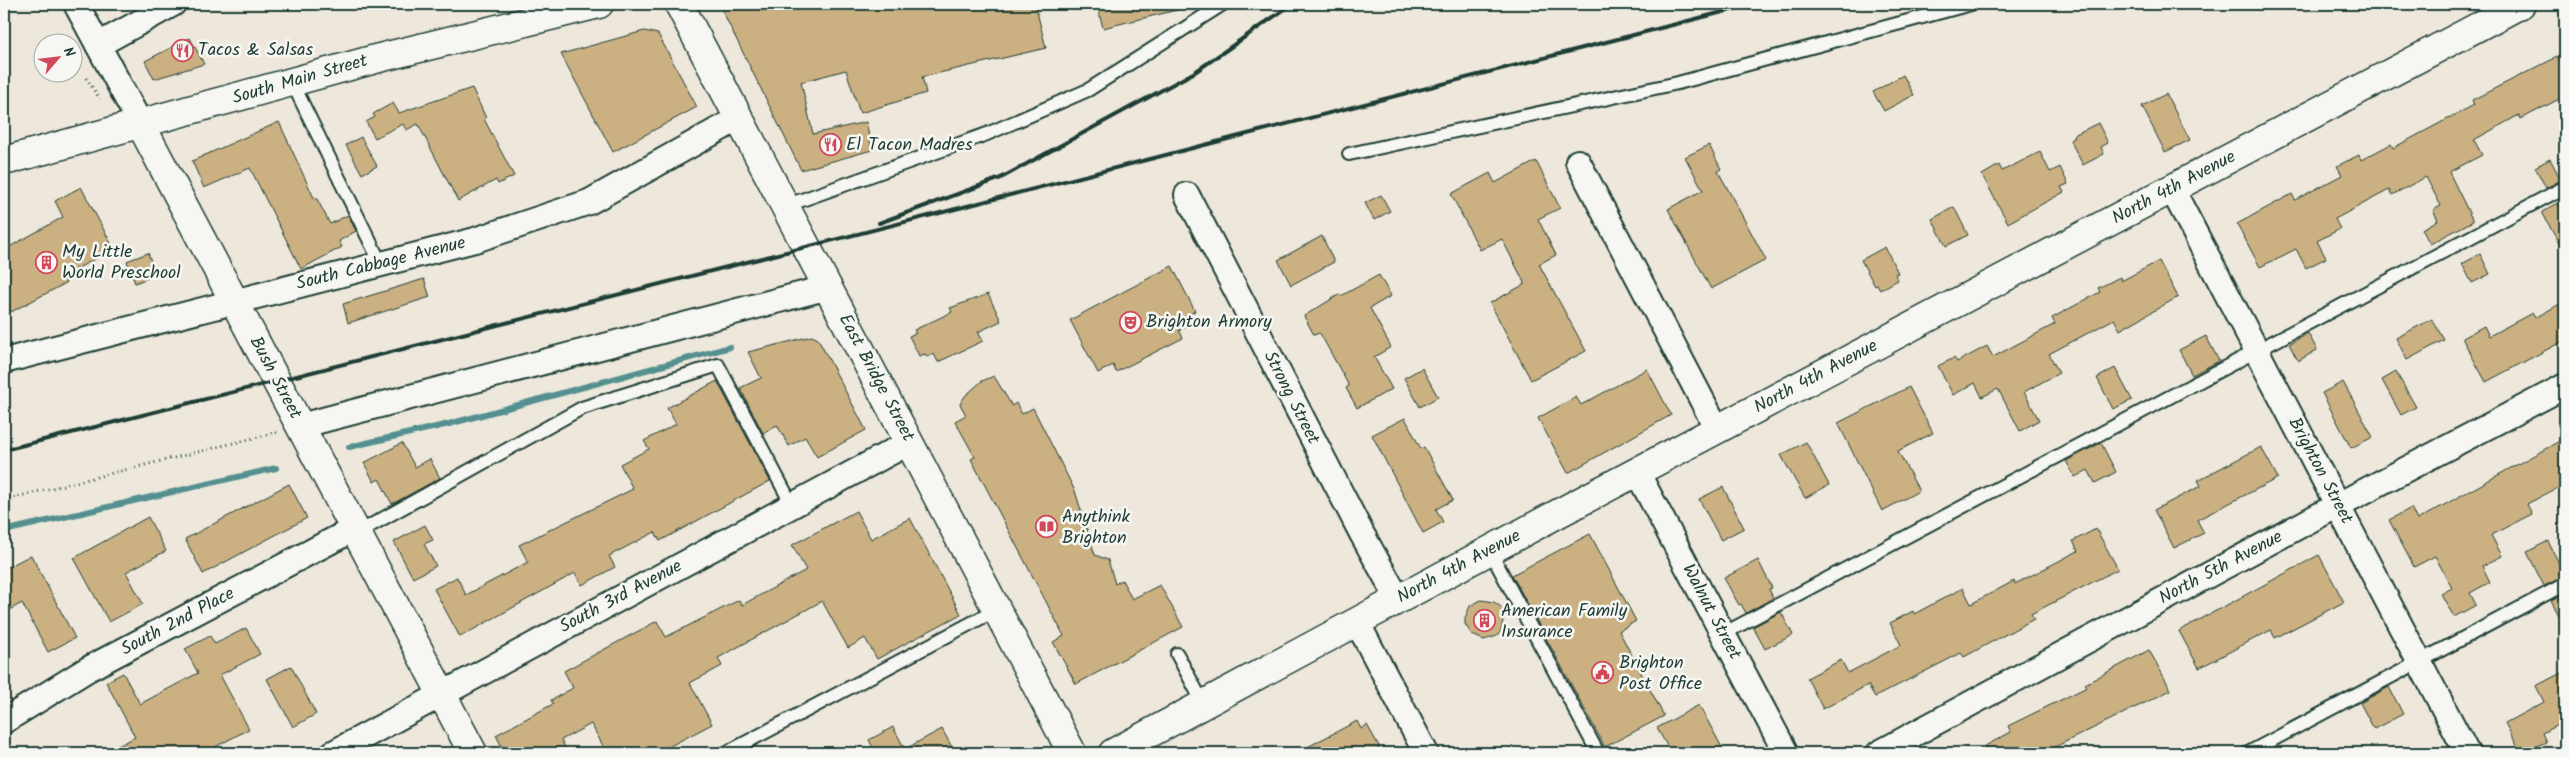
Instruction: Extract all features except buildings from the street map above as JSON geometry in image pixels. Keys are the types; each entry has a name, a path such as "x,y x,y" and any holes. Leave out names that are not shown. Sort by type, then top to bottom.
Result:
{"street":[{"name":"Bush Street","path":"76,4 473,753"},
{"path":"98,45 173,4"},
{"name":"South Main Street","path":"4,161 141,125 379,58 599,4"},
{"name":"East Bridge Street","path":"679,4 1072,753"},
{"name":"North 4th Avenue","path":"1113,753 1717,429 2520,4"},
{"name":"South Cabbage Avenue","path":"4,361 475,240 589,202 739,118"},
{"path":"1578,162 1717,429"},
{"name":"Brighton Street","path":"2172,189 2467,753"},
{"name":"Strong Street","path":"1187,196 1362,534 1398,599"},
{"path":"300,426 829,287"},
{"name":"North 5th Avenue","path":"1879,753 2338,505 2565,386"},
{"name":"South 3rd Avenue","path":"333,753 910,442"},
{"name":"Walnut Street","path":"1637,472 1786,753"},
{"name":"South 2nd Place","path":"4,721 88,669 356,531"},
{"path":"1357,622 1426,753"}],"lane":[{"path":"785,206 987,134 1088,90 1223,4"},
{"path":"1349,154 1678,83 1971,4"},
{"path":"292,82 381,264"},
{"path":"1723,634 2565,187"},
{"path":"356,531 582,408 718,366 792,505"},
{"path":"1490,551 1598,753"},
{"path":"2248,753 2565,584"},
{"path":"726,753 996,610"},
{"path":"1176,654 1204,705"}],"path":[{"path":"86,78 100,99"},
{"path":"4,500 300,426"}],"waterway":[{"path":"349,447 449,424 730,347"},
{"path":"4,531 276,468"}],"railway":[{"path":"879,223 1001,178 1195,72 1292,4"},
{"path":"4,450 1754,4"}],"place":[{"name":"Tacos & Salsas","path":"182,50"},
{"name":"El Tacon Madres","path":"830,145"},
{"name":"My Little World Preschool","path":"46,262"},
{"name":"Brighton Armory","path":"1130,322"},
{"name":"Anythink Brighton","path":"1046,527"},
{"name":"American Family Insurance","path":"1485,621"},
{"name":"Brighton Post Office","path":"1603,673"}]}
